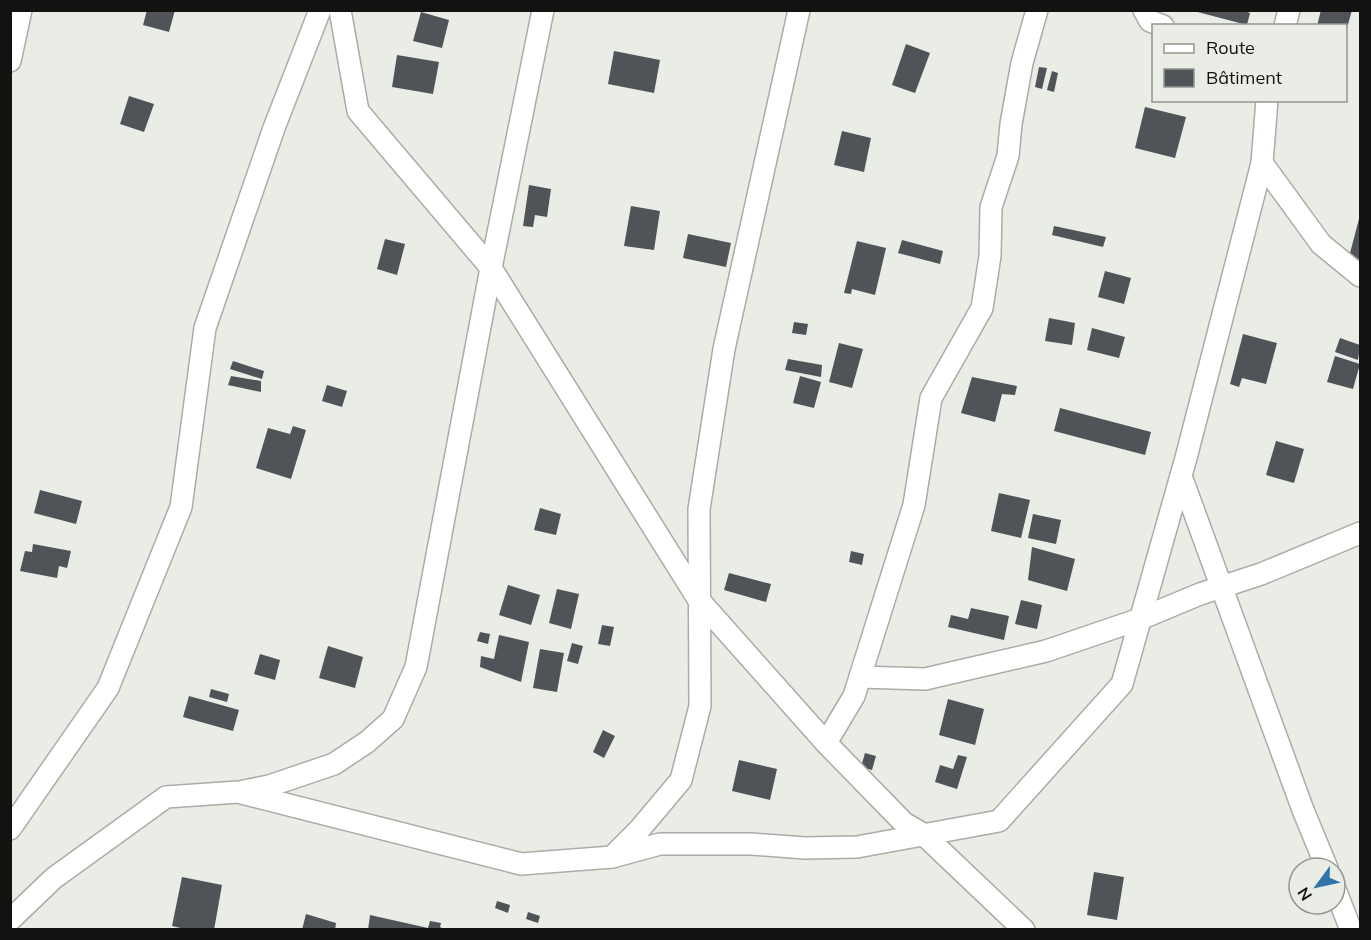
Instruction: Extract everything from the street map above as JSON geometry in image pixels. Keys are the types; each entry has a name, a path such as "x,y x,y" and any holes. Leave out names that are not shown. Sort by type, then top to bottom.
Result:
{"street":[{"path":"10,61 21,10"},
{"path":"10,829 108,688 181,507 205,328 274,128 320,10"},
{"path":"340,10 358,111 491,268 698,599 826,743 904,823 923,834 1024,930"},
{"path":"15,920 54,878 166,797 238,792 269,786 334,764 367,742 393,718 416,667 491,268 543,10"},
{"path":"612,857 639,830 681,780 700,706 699,509 724,349 799,10"},
{"path":"826,743 854,696 914,505 931,398 982,308 990,256 991,207 1008,156 1022,63 1037,10"},
{"path":"1144,10 1150,21 1158,24"},
{"path":"238,792 521,864 612,857 660,844 857,847 999,822 1122,684 1180,476 1262,163 1267,102"},
{"path":"1262,163 1321,244 1360,276"},
{"path":"1180,476 1322,856"},
{"path":"860,677 925,679 1046,651 1261,574 1360,533"},
{"path":"1346,916 1352,930"}],"building":[{"path":"147,10 175,10 169,32 143,25"},
{"path":"1190,10 1241,10 1250,13 1247,24"},
{"path":"1321,10 1352,10 1347,28 1347,24 1318,24"},
{"path":"421,12 449,20 442,48 413,41"},
{"path":"906,44 930,53 915,93 892,85"},
{"path":"614,51 660,60 654,93 608,84"},
{"path":"397,55 439,62 433,94 392,87"},
{"path":"1039,67 1047,68 1042,89 1035,87"},
{"path":"1052,71 1058,73 1054,92 1047,90"},
{"path":"129,96 154,104 144,132 120,124"},
{"path":"1145,107 1186,117 1175,158 1135,148"},
{"path":"842,131 871,138 864,172 834,165"},
{"path":"529,185 551,189 547,217 535,215 533,227 523,226"},
{"path":"631,206 660,211 654,250 624,246"},
{"path":"1360,215 1360,260 1349,257"},
{"path":"1054,226 1106,237 1103,247 1052,235"},
{"path":"688,234 731,243 726,267 683,258"},
{"path":"385,239 405,244 397,275 377,269"},
{"path":"902,240 943,251 940,264 898,253"},
{"path":"857,241 886,248 875,295 852,289 851,294 844,293"},
{"path":"1105,271 1131,278 1124,304 1098,297"},
{"path":"1049,318 1075,323 1072,345 1045,341"},
{"path":"794,322 808,324 806,335 792,333"},
{"path":"1092,328 1125,337 1119,358 1087,350"},
{"path":"1243,334 1277,343 1266,384 1242,378 1239,387 1230,384"},
{"path":"1340,338 1360,345 1358,360 1335,352"},
{"path":"839,343 863,349 852,388 829,382"},
{"path":"1335,356 1360,364 1353,389 1327,382"},
{"path":"788,359 822,365 821,377 785,370"},
{"path":"233,361 264,371 262,379 230,369"},
{"path":"231,376 261,381 261,392 228,385"},
{"path":"800,376 821,382 814,408 793,403"},
{"path":"972,377 1017,386 1015,395 1002,394 995,422 961,413"},
{"path":"327,385 347,391 342,407 322,401"},
{"path":"1060,408 1151,432 1145,455 1054,431"},
{"path":"293,426 306,430 291,479 256,468 268,428 290,434"},
{"path":"1276,441 1304,449 1294,483 1266,475"},
{"path":"40,490 82,501 76,524 34,513"},
{"path":"999,493 1030,500 1021,538 991,531"},
{"path":"540,508 561,514 556,535 534,530"},
{"path":"1033,514 1061,520 1056,544 1028,538"},
{"path":"33,544 71,551 67,568 59,566 57,578 20,571 25,551 32,552"},
{"path":"1032,547 1075,559 1067,591 1028,580"},
{"path":"851,551 864,554 862,565 849,562"},
{"path":"729,573 771,584 766,602 724,590"},
{"path":"508,585 540,595 531,625 499,615"},
{"path":"557,589 579,594 571,629 549,623"},
{"path":"1021,600 1042,605 1037,629 1015,624"},
{"path":"971,608 1009,616 1004,640 948,627 951,615 968,619"},
{"path":"602,625 614,627 610,646 598,644"},
{"path":"480,632 490,634 488,644 477,641"},
{"path":"499,635 529,642 521,682 480,667 481,656 494,659"},
{"path":"572,643 583,646 578,664 567,661"},
{"path":"328,646 363,657 355,688 319,678"},
{"path":"540,649 564,653 557,692 533,688"},
{"path":"260,654 280,660 275,680 254,674"},
{"path":"211,689 229,694 227,702 209,697"},
{"path":"189,696 239,710 233,731 183,717"},
{"path":"948,699 984,709 975,745 939,735"},
{"path":"603,730 615,736 604,758 593,752"},
{"path":"865,753 876,756 872,770 861,767"},
{"path":"958,755 967,757 957,789 935,782 940,765 953,769"},
{"path":"739,760 777,769 770,800 732,791"},
{"path":"1094,872 1124,877 1117,920 1087,915"},
{"path":"182,877 222,885 214,930 189,930 172,926"},
{"path":"497,901 510,905 508,913 495,908"},
{"path":"528,912 540,916 538,923 526,919"},
{"path":"306,914 336,923 335,930 302,930"},
{"path":"370,915 428,928 430,921 441,923 440,927 446,930 368,930"}]}
